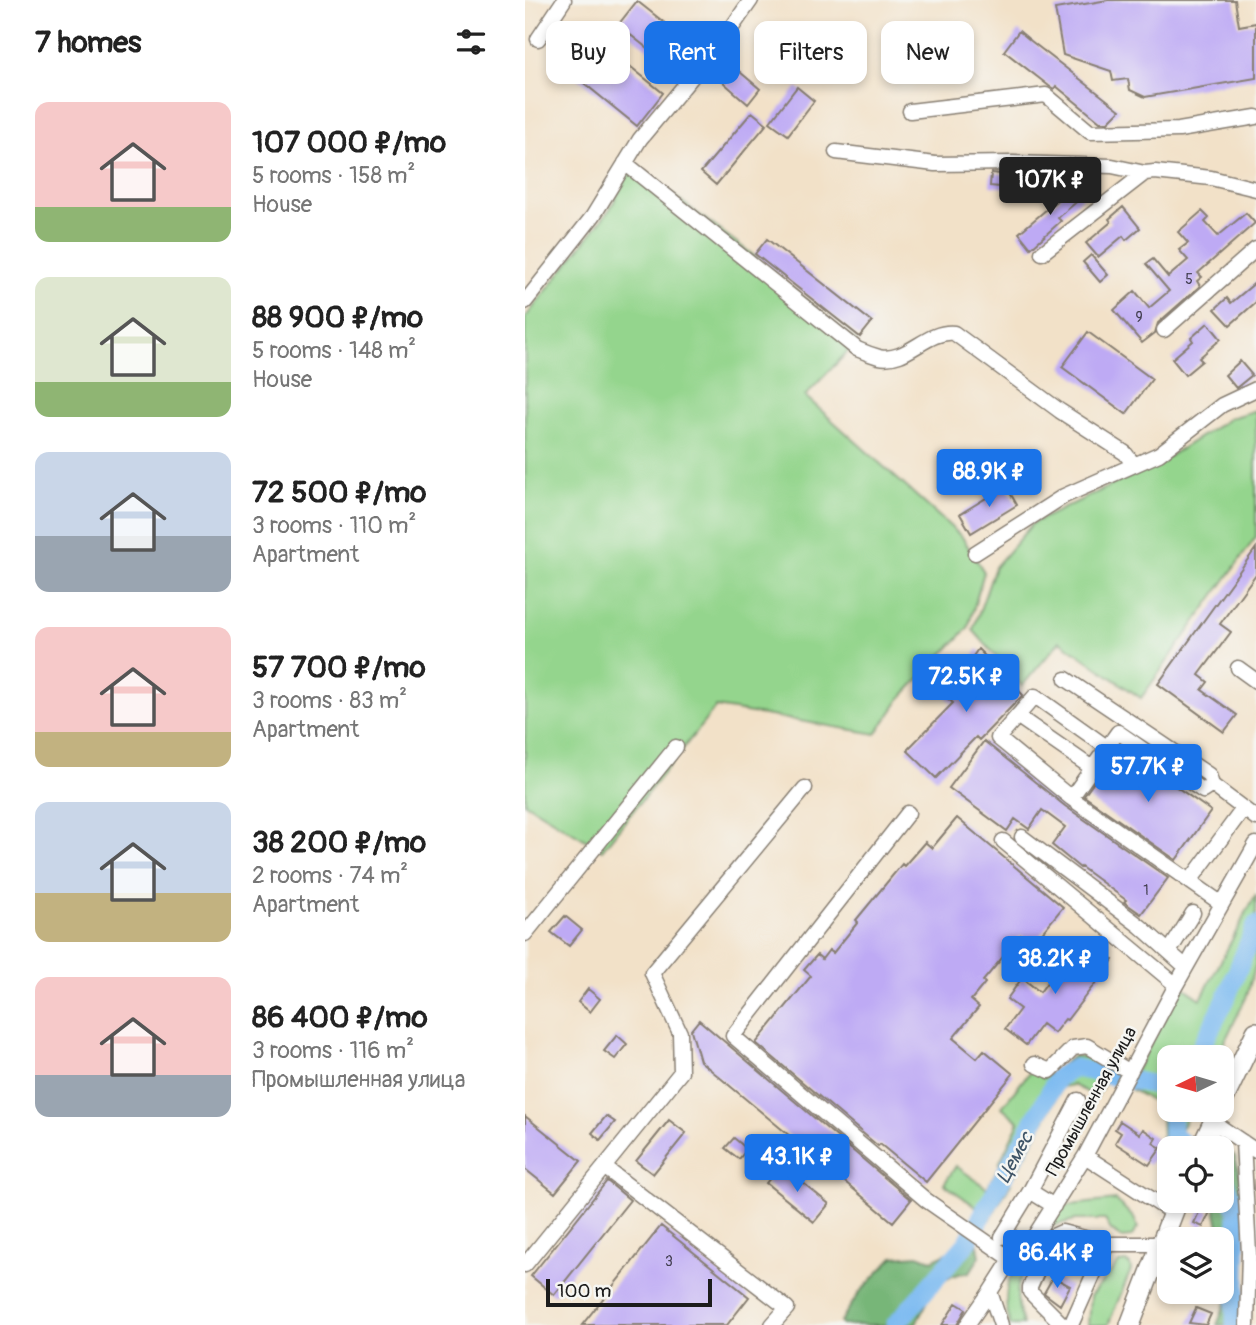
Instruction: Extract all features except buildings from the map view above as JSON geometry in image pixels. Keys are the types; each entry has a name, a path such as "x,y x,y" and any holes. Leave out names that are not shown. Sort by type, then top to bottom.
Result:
{"highway":[{"path":"1234,1078 1256,1032"},
{"path":"1130,1325 1157,1254"}],"street":[{"path":"538,38 564,0"},
{"path":"525,302 593,216 640,139 726,36 751,0"},
{"path":"910,111 1046,95 1090,132 1179,130 1256,117"},
{"path":"836,152 935,164 1112,166 1145,173 1211,178 1256,189"},
{"path":"625,163 857,349 881,358 892,357 903,354 937,334 954,334 1059,411 1125,453 1134,465"},
{"path":"1042,253 1145,173"},
{"path":"1164,330 1256,248"},
{"path":"975,553 1064,496 1159,453 1222,405 1256,389"},
{"path":"1238,668 1256,681"},
{"path":"1066,679 1203,791 1212,785 1256,818"},
{"path":"1105,746 1035,696 998,738 1071,798 1222,904"},
{"path":"1017,716 1092,768"},
{"path":"1071,798 1121,725"},
{"path":"525,934 676,747"},
{"path":"525,1265 681,1072 680,1034 652,973 805,788"},
{"path":"1190,881 1243,808"},
{"path":"908,813 733,1036 926,1200 1011,1259"},
{"path":"1022,837 1140,926 1186,967"},
{"path":"1003,841 1176,985"},
{"name":"Промышленная улица","path":"967,1325 1011,1259 1030,1243 1085,1156 1176,985 1256,844"},
{"path":"1169,952 1193,914"},
{"path":"1034,1064 1050,1071 1073,1048 1087,1046 1126,1078"},
{"path":"1002,1237 1030,1191 1078,1100"},
{"path":"1226,1122 1243,1142 1256,1151"},
{"path":"1243,1142 1249,1253 1247,1325"},
{"path":"1085,1156 1157,1197"},
{"path":"604,1167 787,1308 772,1325"},
{"path":"1030,1191 1053,1206"},
{"path":"1063,1325 1030,1292 1053,1236 1062,1232 1107,1244 1157,1244"},
{"path":"1072,1325 1107,1244"},
{"path":"991,1292 1001,1325"}],"green space":[{"path":"633,165 749,252 857,342 805,396 962,537 984,572 968,628 900,699 876,734 716,707 602,850 525,803 525,318 610,209"},
{"path":"1256,410 1256,537 1141,698 1060,641 1022,686 973,630 995,567 1033,523 1160,462 1230,418"},
{"path":"1256,894 1256,964 1246,998 1223,1045 1157,1045 1157,1104 1127,1087 1182,986 1201,999"},
{"path":"1074,1056 1088,1057 1111,1069 1097,1097 1073,1085 1062,1087 1015,1175 999,1164 1019,1122 1002,1107 1032,1069 1043,1078"},
{"path":"1162,1122 1184,1122 1177,1136 1162,1136"},
{"path":"1234,1155 1241,1177 1243,1325 1217,1325 1225,1304 1234,1304 1234,1227 1219,1227 1216,1213 1234,1213"},
{"path":"956,1166 987,1188 996,1172 1011,1183 981,1234 967,1224 978,1208 944,1184"},
{"path":"1116,1200 1134,1218 1138,1228 1131,1237 1122,1238 1111,1230 1105,1220 1075,1220 1051,1226 1055,1210 1070,1205"},
{"path":"962,1239 977,1241 980,1256 970,1272 958,1274 941,1283 915,1325 842,1325 840,1322 860,1292 893,1257 918,1255 932,1260 947,1253"},
{"path":"1029,1259 1017,1291 1023,1325 1010,1325 1006,1306 1007,1288 1014,1272"},
{"path":"1126,1262 1131,1270 1108,1325 1088,1325 1090,1296 1119,1263"}],"waterway":[{"name":"Цемес","path":"1202,1045 1225,1001 1256,925"},
{"name":"Цемес","path":"895,1325 967,1243 1058,1077 1075,1068 1157,1085"},
{"name":"Цемес","path":"1172,1122 1173,1136"},
{"name":"Цемес","path":"1234,1202 1237,1210 1235,1325"}]}
